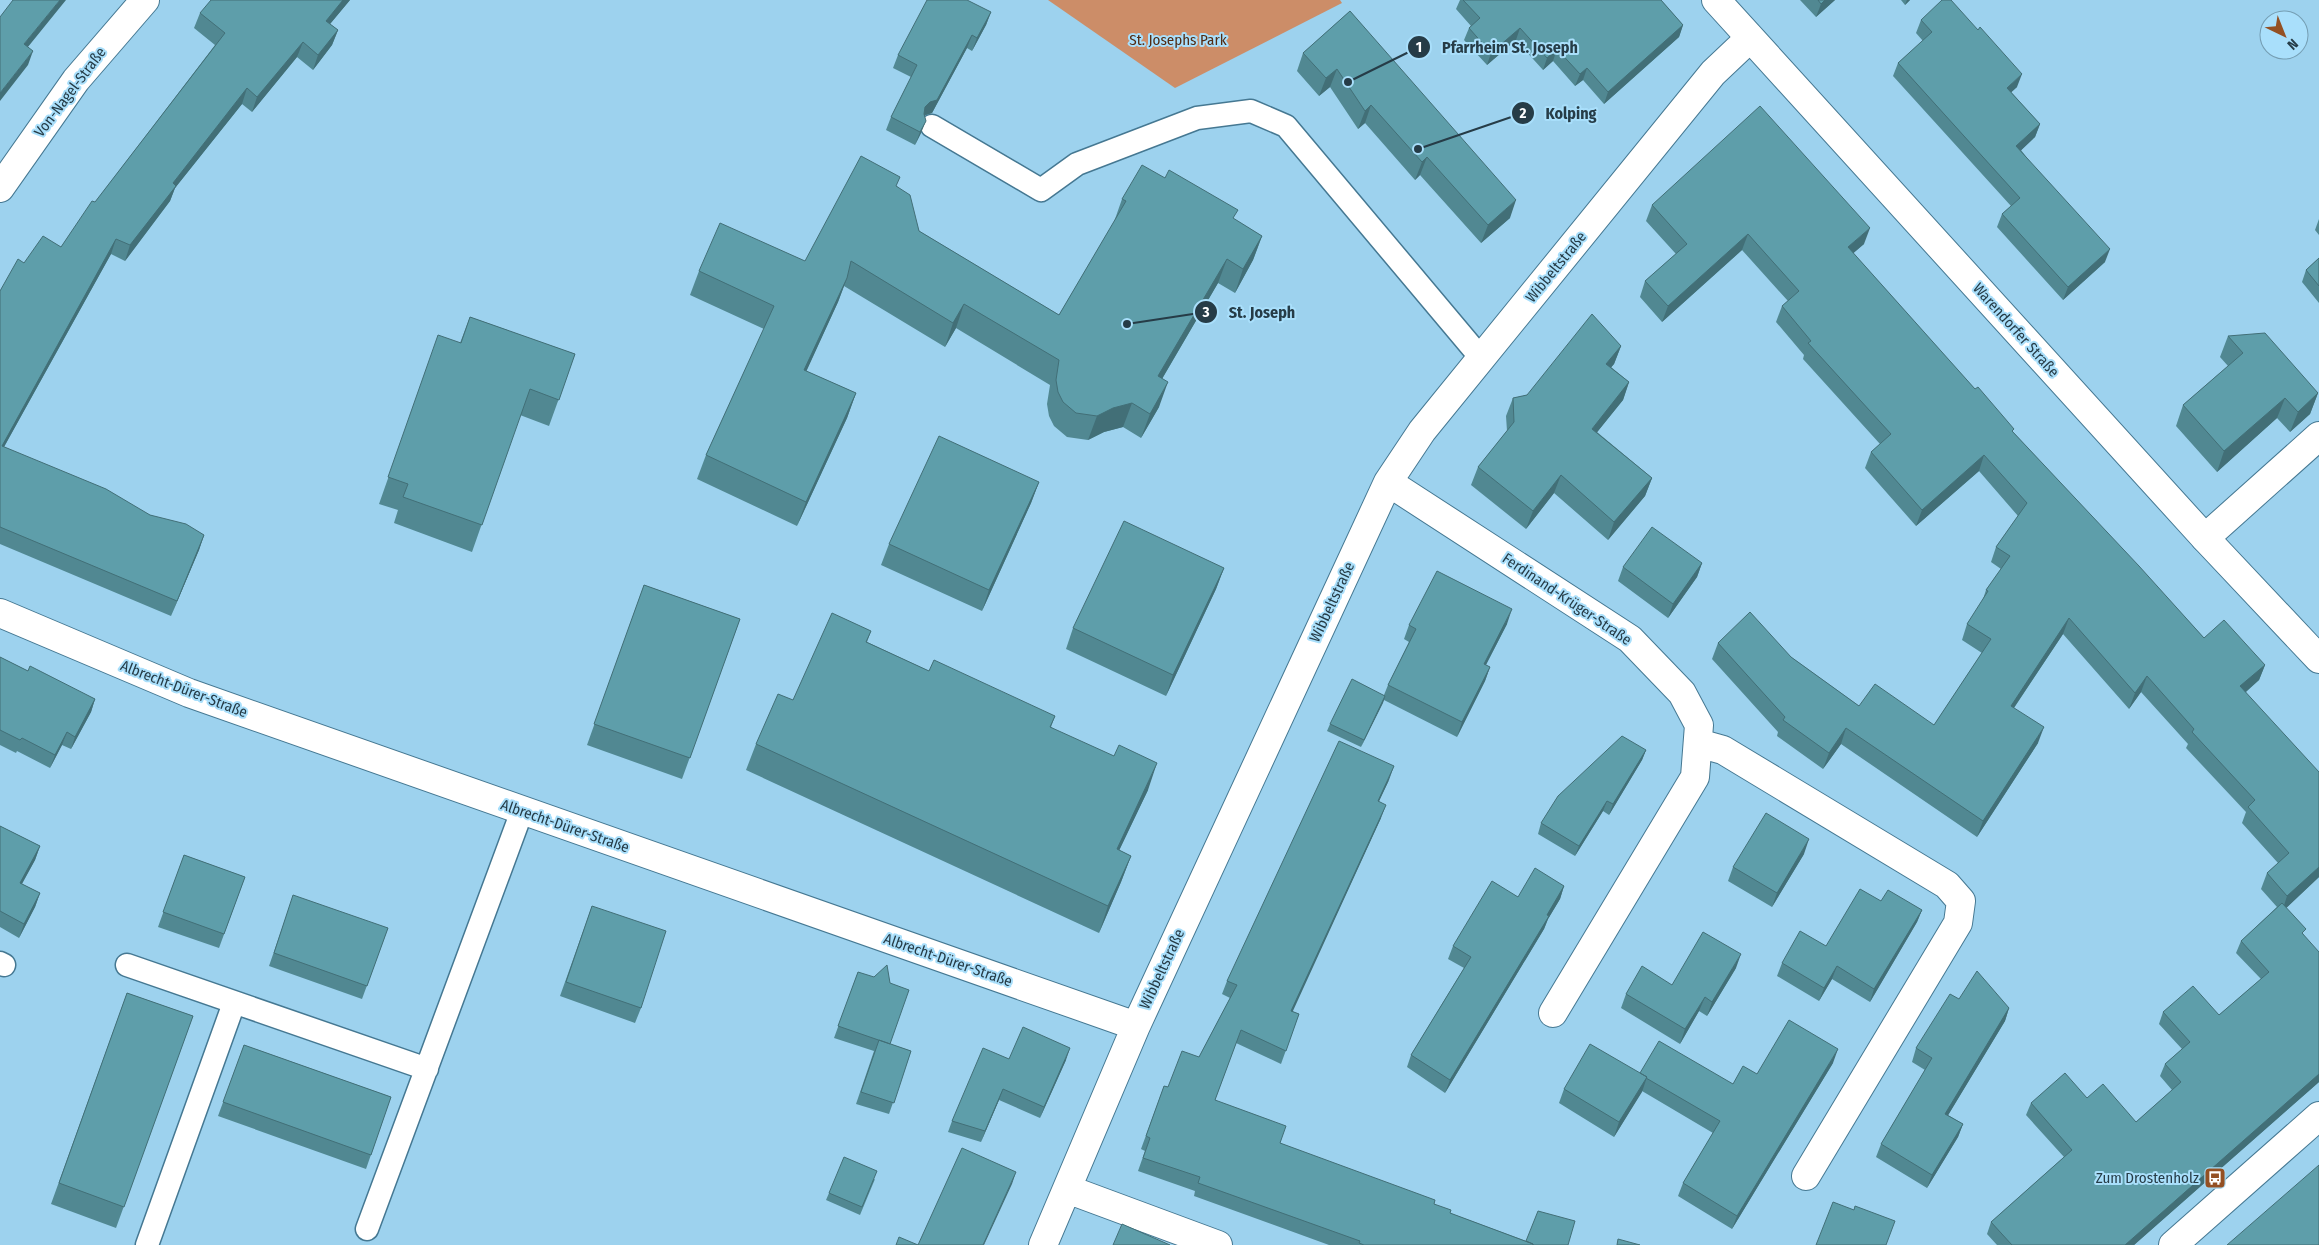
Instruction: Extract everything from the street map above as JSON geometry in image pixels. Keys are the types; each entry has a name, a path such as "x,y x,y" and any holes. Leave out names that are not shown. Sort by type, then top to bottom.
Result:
{"street":[{"name":"Von-Nagel-Straße","path":"0,188 76,80 145,0"},
{"name":"Warendorfer Straße","path":"1716,0 2205,538 2319,659"},
{"name":"Wibbeltstraße","path":"1043,1245 1136,1026 1388,482 1422,431 1713,73 1750,38"},
{"path":"2205,538 2319,436"},
{"name":"Ferdinand-Krüger-Straße","path":"1388,482 1630,639 1682,693 1699,725 1694,777 1553,1013"},
{"name":"Albrecht-Dürer-Straße","path":"0,613 189,693 1136,1026"},
{"path":"1698,743 1722,750 1731,755 1947,885 1961,902 1958,923 1806,1176"},
{"path":"2173,1245 2319,1116"},
{"path":"1067,1189 1218,1245"}],"lane":[{"path":"932,126 1041,190 1077,164 1197,118 1251,111 1286,126 1481,358"},
{"path":"367,1229 522,811"},
{"path":"127,965 426,1069"},
{"path":"147,1245 234,1003"}],"green space":[{"name":"St. Josephs Park","path":"1048,0 1340,0 1342,3 1175,88"}],"building":[{"path":"13,0 60,0 24,44 33,51 0,93 0,17"},
{"path":"211,0 343,0 326,21 338,30 318,55 303,42 257,97 247,88 173,183 176,186 130,245 116,239 2,446 106,489 150,515 186,524 204,535 177,601 0,527 0,291 18,259 24,263 43,236 61,247 92,201 95,202 225,33 200,13"},
{"path":"927,0 967,0 991,12 977,38 972,35 937,100 930,102 925,107 926,121 920,132 891,117 917,65 898,55"},
{"path":"1463,0 1661,0 1683,25 1608,92 1587,68 1580,74 1557,49 1547,58 1520,28 1491,53 1469,28 1480,18"},
{"path":"1942,0 1951,0 1978,30 1980,27 2022,74 2007,88 2040,124 2016,146 2110,249 2068,287 2002,214 2020,198 1898,63 1932,32 1921,20"},
{"path":"1350,11 1516,200 1488,225 1427,157 1422,162 1371,105 1365,111 1337,69 1326,78 1303,53"},
{"path":"1760,106 1870,228 1848,247 1975,389 1978,387 2014,429 2012,431 2204,638 2224,620 2265,665 2240,686 2319,772 2319,867 2287,896 2267,873 2289,853 2248,807 2255,800 2192,732 2194,729 2147,676 2135,693 2069,618 2011,706 2044,727 1983,821 1846,728 1829,753 1783,720 1785,717 1718,643 1750,612 1791,657 1859,706 1875,684 1934,725 1991,639 1967,624 1988,591 1986,590 2010,556 1996,547 2027,503 1984,455 1922,510 1871,452 1891,434 1808,343 1811,341 1782,306 1799,291 1748,234 1668,306 1645,281 1687,244 1652,205"},
{"path":"861,156 900,177 896,186 910,195 919,231 1059,315 1126,201 1122,199 1142,165 1165,178 1169,170 1238,210 1233,218 1262,236 1243,269 1227,259 1158,376 1168,382 1150,414 1132,403 1113,408 1097,416 1076,413 1063,402 1058,392 1056,380 1059,360 964,304 953,323 851,261 847,278 804,370 856,393 806,502 706,455 774,306 699,271 720,223 805,261"},
{"path":"2319,258 2319,286 2306,270"},
{"path":"1592,314 1621,346 1606,364 1629,382 1592,429 1652,478 1614,522 1561,475 1533,511 1478,467 1514,422 1513,398 1527,395"},
{"path":"470,317 575,354 559,400 530,389 482,525 403,497 408,484 388,477 438,335 461,343"},
{"path":"2265,333 2318,393 2298,412 2285,398 2224,451 2183,405 2243,353 2228,336"},
{"path":"939,436 1039,482 989,590 889,544"},
{"path":"1124,521 1224,568 1173,675 1073,628"},
{"path":"1652,527 1702,563 1673,604 1623,567"},
{"path":"1437,571 1512,609 1484,664 1490,667 1462,722 1388,685 1416,629 1409,625"},
{"path":"644,585 740,619 690,758 594,724"},
{"path":"832,613 871,631 866,642 929,671 934,660 1055,716 1050,727 1114,756 1119,745 1157,763 1117,849 1131,856 1108,906 756,744 778,694 793,700"},
{"path":"0,657 28,671 30,666 95,699 75,737 67,732 55,755 22,738 20,740 0,730"},
{"path":"1352,679 1385,696 1364,740 1330,724"},
{"path":"1622,736 1646,750 1613,804 1607,801 1579,846 1541,823 1558,796"},
{"path":"1339,741 1394,766 1378,801 1386,805 1291,1011 1299,1014 1286,1051 1241,1030 1215,1100 1286,1126 1280,1143 1435,1200 1434,1204 1451,1210 1450,1213 1533,1245 1364,1245 1359,1243 1360,1241 1198,1183 1200,1177 1143,1158 1150,1138 1146,1136 1164,1086 1168,1087 1182,1051 1199,1057 1237,985 1227,981"},
{"path":"1766,813 1809,839 1777,893 1733,867"},
{"path":"0,826 40,846 20,883 40,893 24,924 0,911"},
{"path":"184,855 245,877 224,934 163,912"},
{"path":"1535,868 1564,886 1547,915 1549,916 1450,1080 1411,1055 1471,957 1453,946 1492,881 1518,897"},
{"path":"1860,889 1881,901 1888,890 1922,910 1874,989 1837,966 1824,988 1782,963 1800,931 1826,946"},
{"path":"293,895 388,928 367,986 274,953"},
{"path":"2282,903 2306,929 2302,933 2319,952 2319,1074 2125,1245 2012,1245 1991,1222 2072,1150 2031,1103 2065,1073 2087,1098 2103,1084 2136,1122 2181,1082 2165,1064 2190,1042 2163,1012 2193,986 2219,1015 2269,972 2241,941"},
{"path":"592,906 666,931 641,1008 566,982"},
{"path":"1703,932 1741,954 1712,1002 1705,997 1685,1029 1626,994 1642,966 1672,985"},
{"path":"887,965 890,983 909,990 890,1044 838,1026 858,972 874,977"},
{"path":"1977,971 2009,1008 1945,1114 1963,1124 1932,1175 1881,1144 1932,1058 1916,1048 1950,994 1959,999"},
{"path":"127,993 193,1016 124,1207 59,1183"},
{"path":"1789,1020 1838,1049 1737,1216 1683,1183 1720,1121 1640,1073 1659,1041 1733,1084 1743,1066 1757,1074"},
{"path":"1023,1027 1070,1048 1044,1107 1003,1089 985,1131 952,1121 983,1048 1009,1059"},
{"path":"879,1040 911,1051 894,1103 861,1092"},
{"path":"1590,1044 1647,1077 1619,1122 1564,1089"},
{"path":"244,1045 391,1097 371,1155 223,1102"},
{"path":"962,1148 1016,1172 983,1245 918,1245"},
{"path":"844,1157 877,1171 862,1207 829,1193"},
{"path":"2319,1165 2319,1245 2227,1245"},
{"path":"1833,1202 1854,1210 1855,1206 1895,1221 1886,1245 1816,1245"},
{"path":"1538,1211 1575,1221 1568,1245 1533,1245 1526,1241"},
{"path":"1122,1224 1170,1245 1113,1245"},
{"path":"899,1237 918,1245 896,1245"},
{"path":"1618,1239 1640,1245 1617,1245"}],"place":[{"name":"Pfarrheim St. Joseph","path":"1348,82"},
{"name":"Kolping","path":"1418,149"},
{"name":"St. Joseph","path":"1127,324"},
{"name":"Zum Drostenholz","path":"2215,1178"}]}
